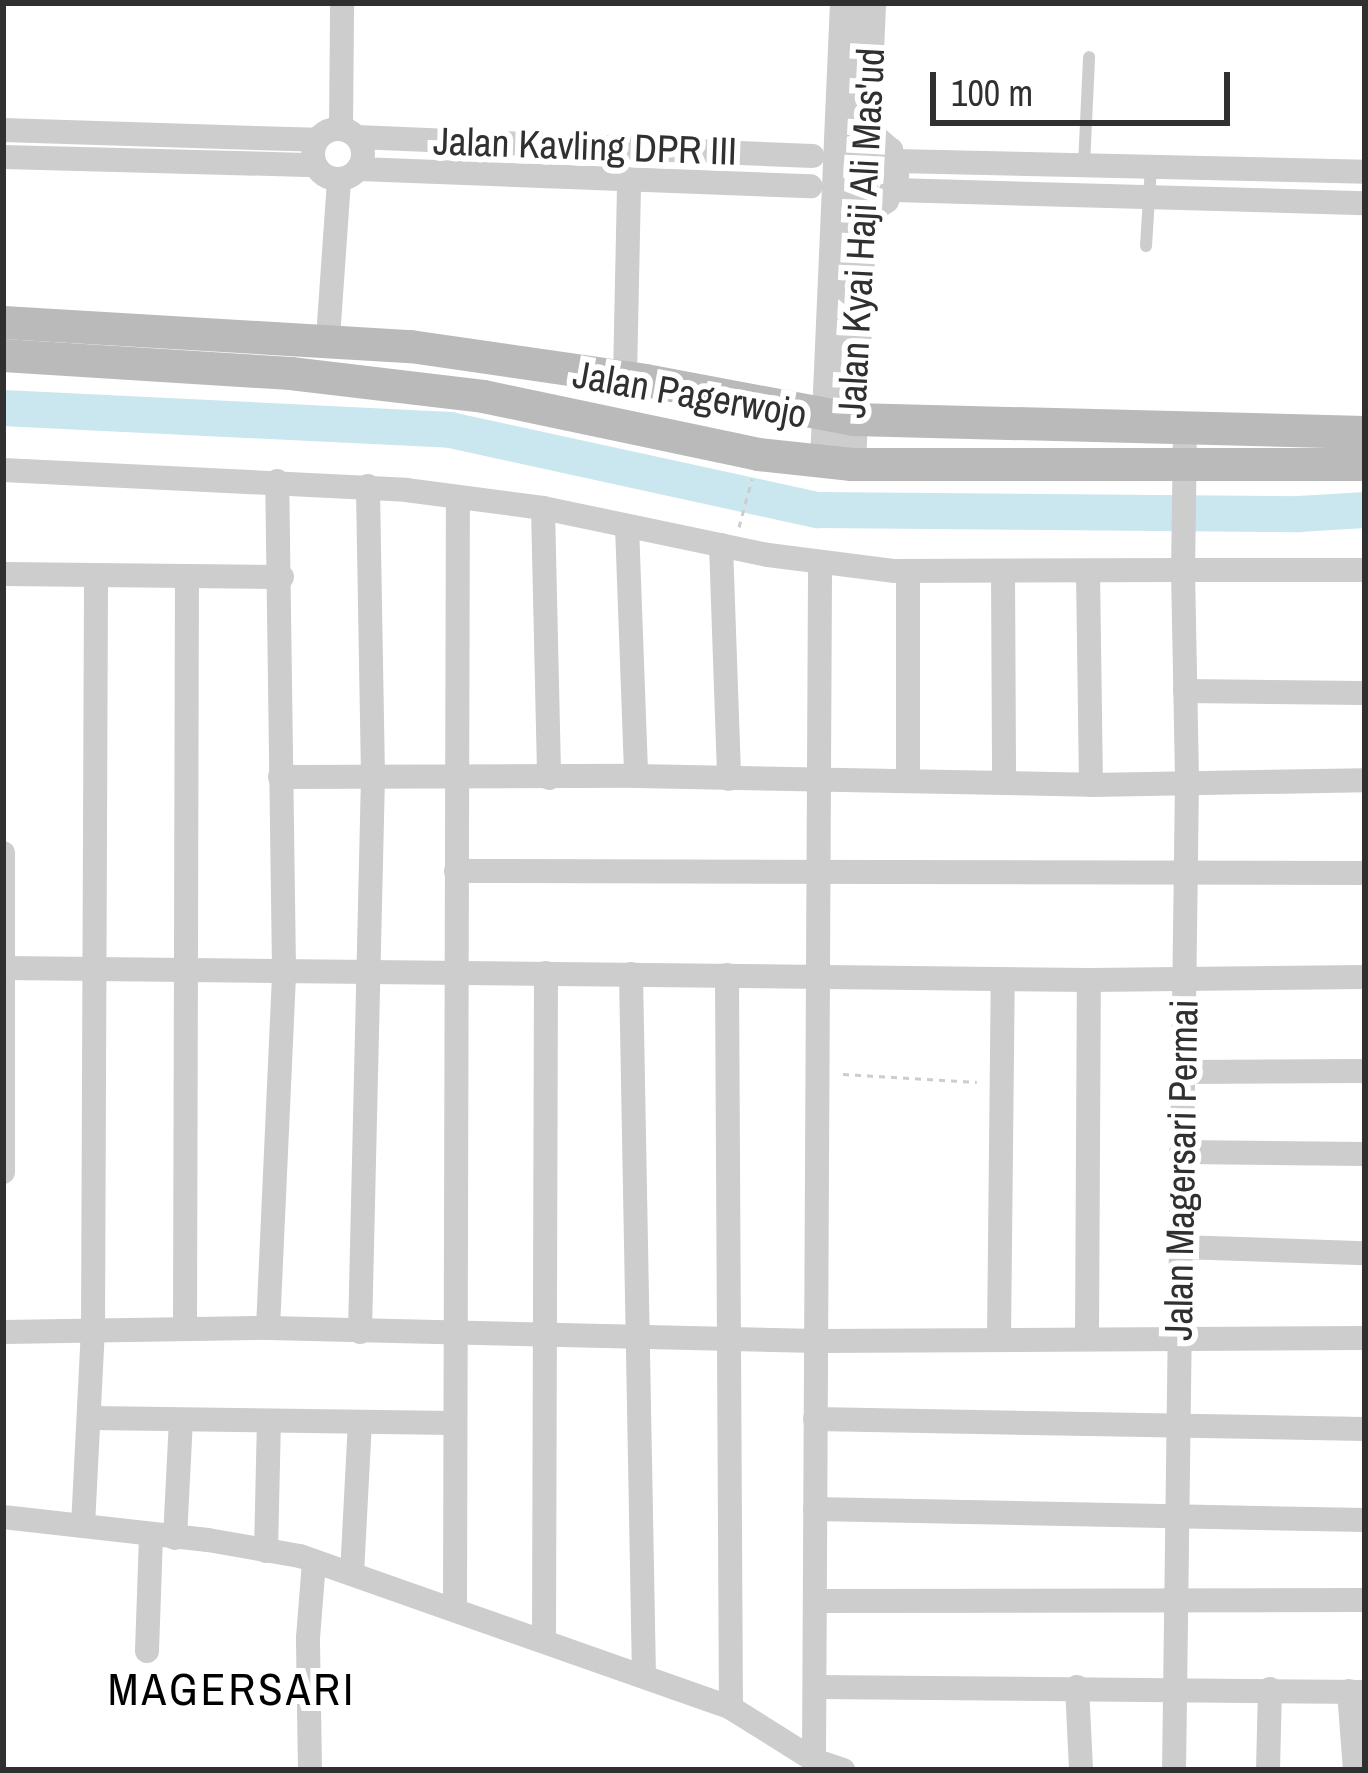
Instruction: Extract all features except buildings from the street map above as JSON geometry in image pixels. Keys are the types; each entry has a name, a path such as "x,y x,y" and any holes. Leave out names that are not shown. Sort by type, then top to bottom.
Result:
{"main road":[{"name":"Jalan Pagerwojo","path":"3,322 328,338 626,377 842,418 1185,458"},
{"path":"99,324 99,361"},
{"name":"Jalan Pagerwojo","path":"3,355 290,373 483,397 669,437 838,462 1185,458 1323,449 1365,432"},
{"name":"Jalan Pagerwojo","path":"1323,449 1365,464"}],"street":[{"path":"342,3 332,143 349,174"},
{"name":"Jalan Kyai Haji Ali Mas'ud","path":"845,3 855,125"},
{"name":"Jalan Kyai Haji Ali Mas'ud","path":"838,462 855,125 871,3"},
{"path":"894,190 896,161 884,140 855,125 813,156 811,186 822,206 852,214 894,190 1365,203"},
{"name":"Jalan Kavling DPR III","path":"3,130 813,156"},
{"path":"328,338 349,174 364,152 332,143"},
{"name":"Jalan Kavling DPR III","path":"3,157 332,143"},
{"path":"896,161 1365,172"},
{"name":"Jalan Kavling DPR III","path":"349,174 811,186"},
{"path":"626,377 629,179"},
{"name":"Jalan Magersari Permai","path":"1174,1770 1187,780 1185,458"},
{"path":"3,470 368,486 458,496 820,562 908,571 1365,570"},
{"path":"268,1328 284,969 282,577 277,481"},
{"path":"360,1332 373,777 368,486"},
{"path":"454,1609 458,496"},
{"path":"543,508 549,778"},
{"path":"627,526 636,776"},
{"path":"721,545 729,779"},
{"path":"814,1760 820,562"},
{"path":"908,571 908,781"},
{"path":"1003,571 1004,783"},
{"path":"1088,572 1091,784"},
{"path":"3,574 282,577"},
{"path":"83,1526 93,1331 95,575"},
{"path":"185,1329 187,576"},
{"path":"1185,691 1365,693"},
{"path":"280,777 636,776 1091,784 1365,780"},
{"path":"3,853 3,1172"},
{"path":"456,871 1365,873"},
{"path":"4,968 1089,980 1365,977"},
{"path":"544,1640 546,973"},
{"path":"631,974 644,1676"},
{"path":"727,975 731,1708"},
{"path":"999,1339 998,1083 1003,979"},
{"path":"1087,1338 1089,980"},
{"path":"1182,1072 1365,1071"},
{"path":"1181,1152 1365,1154"},
{"path":"1180,1247 1365,1253"},
{"path":"3,1332 268,1328 817,1341 1365,1338"},
{"path":"91,1418 453,1424"},
{"path":"815,1419 1365,1429"},
{"path":"147,1651 181,1420"},
{"path":"266,1551 269,1421"},
{"path":"352,1574 360,1422"},
{"path":"815,1509 1365,1520"},
{"path":"3,1517 163,1536 314,1561 731,1708 814,1760 843,1770"},
{"path":"310,1770 308,1638 314,1561"},
{"path":"817,1601 1365,1600"},
{"path":"815,1687 1357,1691 1354,1770"},
{"path":"1077,1687 1081,1770"},
{"path":"1268,1770 1270,1689"}],"lane":[{"path":"1084,165 1089,57"},
{"path":"1146,246 1151,167"}],"path":[{"path":"743,512 750,486"},
{"path":"817,1072 998,1083"}],"waterway":[{"path":"3,408 450,430 818,510 1299,514 1365,510"}],"district":[{"name":"MAGERSARI","path":"232,1689"}]}
